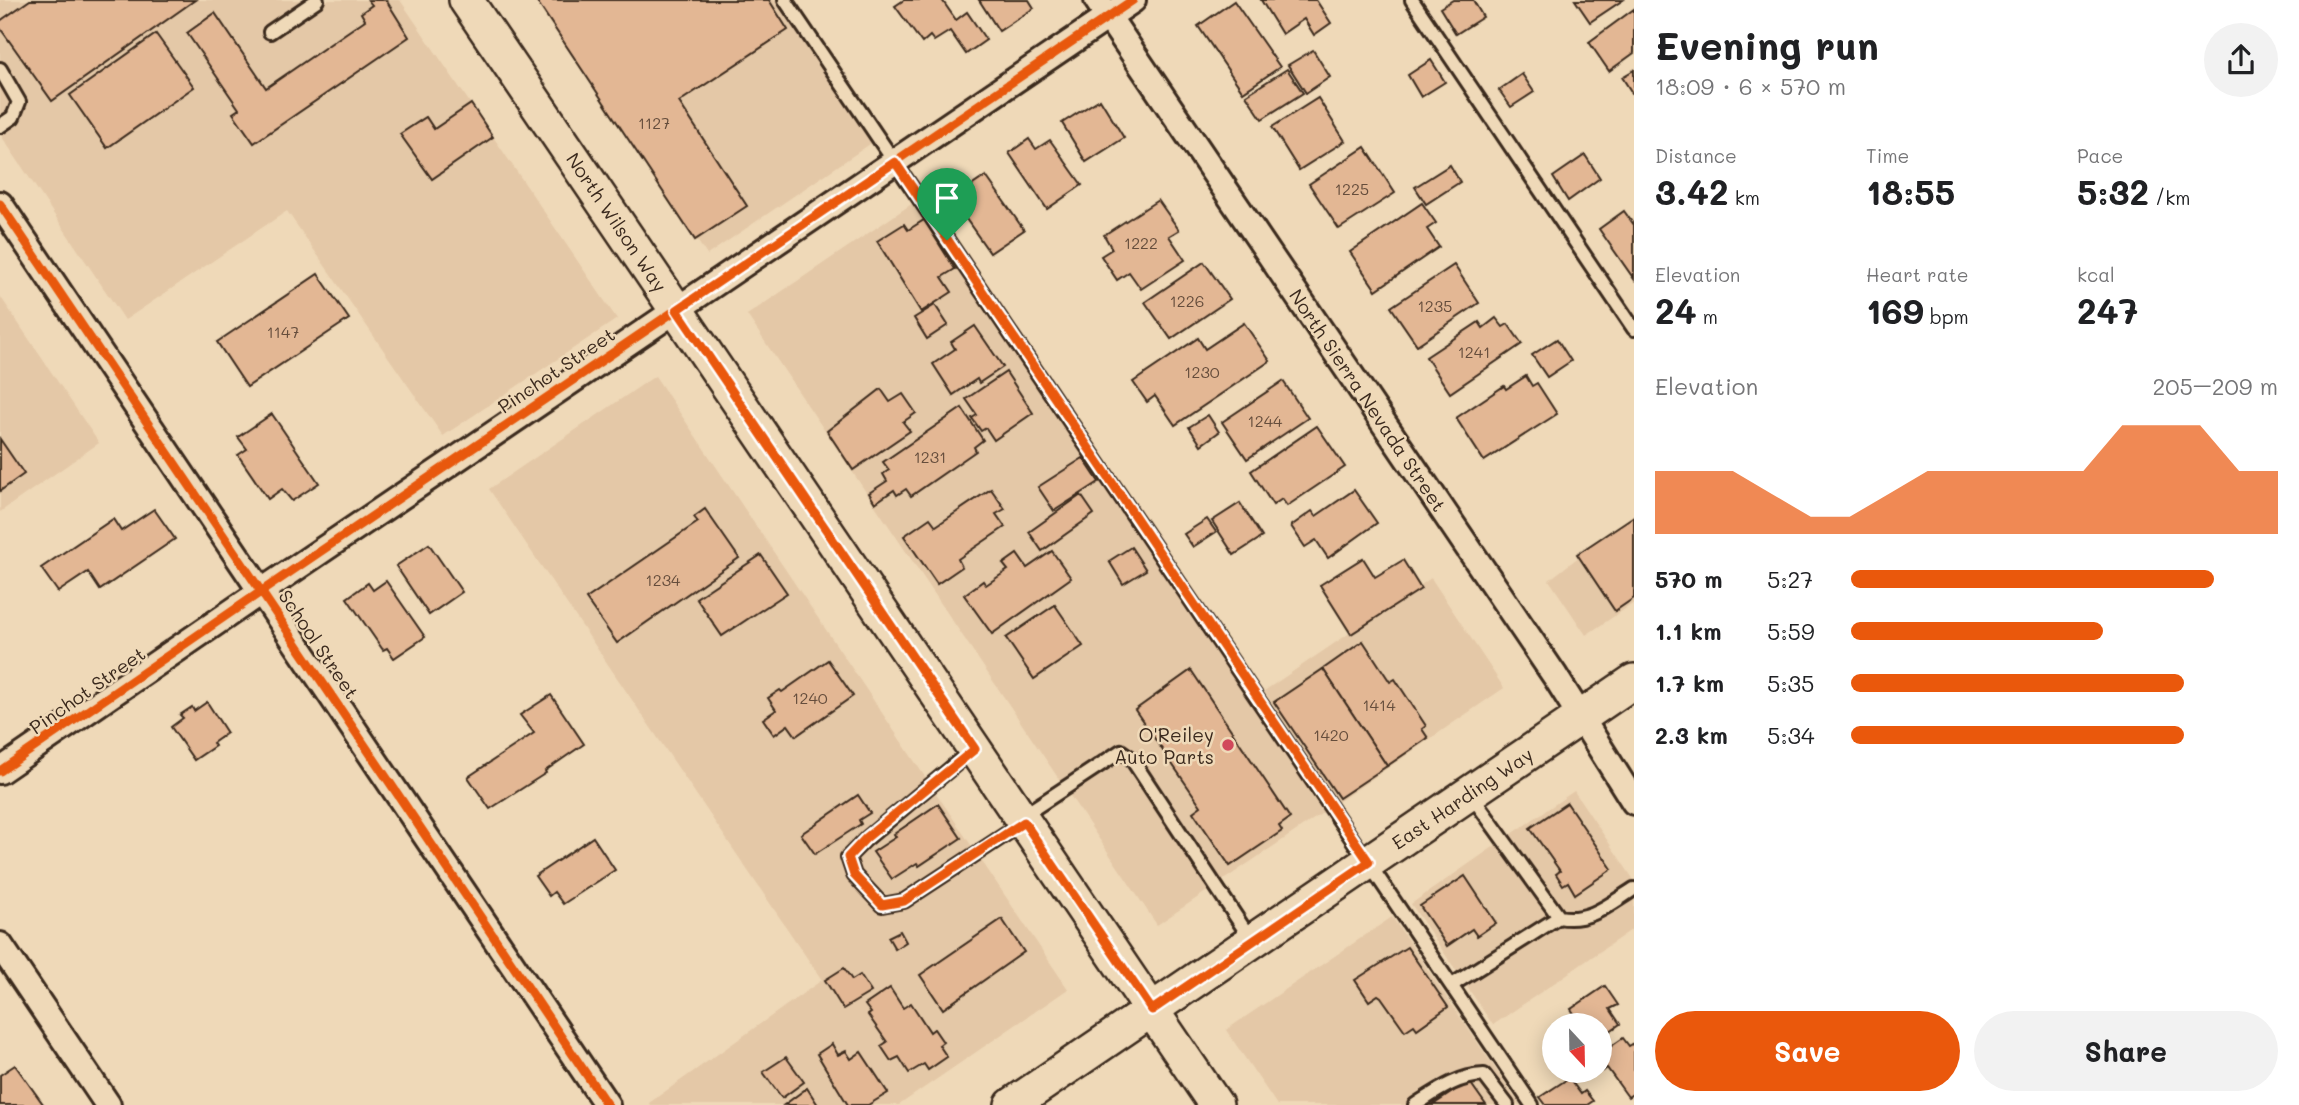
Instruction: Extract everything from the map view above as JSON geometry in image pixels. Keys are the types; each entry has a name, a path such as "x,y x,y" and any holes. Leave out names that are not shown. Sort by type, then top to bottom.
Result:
{"main road":[{"name":"North Wilson Way","path":"467,0 1216,1105"},
{"name":"East Harding Way","path":"1012,1105 1634,681"}],"street":[{"name":"Pinchot Street","path":"0,771 262,590 895,162 1103,8 1133,0"},
{"name":"North Sierra Nevada Street","path":"1103,8 1547,664 1634,802"},
{"name":"School Street","path":"0,204 607,1105"},
{"path":"0,945 108,1105"}],"lane":[{"path":"270,32 317,0"},
{"path":"785,0 1532,1105"},
{"path":"1412,0 1634,329"},
{"path":"0,69 19,102 13,117 0,126"},
{"path":"975,749 848,857 854,875 882,905 904,901 964,864 1121,751 1132,758 1253,941"},
{"path":"1470,793 1559,917 1573,920 1590,917 1634,888"},
{"path":"1452,985 1559,917"},
{"path":"1415,1105 1469,1075 1484,1075 1507,1105"}],"shaded area":[{"path":"0,0 400,0 617,319 443,436 287,211 125,320 0,134"},
{"path":"534,0 776,0 873,142 707,255"},
{"path":"913,203 1324,812 1157,925 747,315"},
{"path":"0,296 99,443 0,512"},
{"path":"655,376 1068,989 899,1105 649,1103 822,980 489,489"},
{"path":"1634,514 1634,603 1586,635 1549,580"},
{"path":"1431,578 1504,688 1338,802 1264,691"},
{"path":"1574,791 1634,880 1634,928 1493,1025 1411,904"},
{"path":"1392,917 1520,1105 1277,1105 1226,1030"}],"building":[{"path":"30,0 195,0 52,101 0,28 0,21"},
{"path":"368,0 386,0 409,37 254,143 233,113 239,109 187,33 215,13 266,88 365,20 361,13 372,5"},
{"path":"536,0 769,0 788,30 679,102 747,206 695,240"},
{"path":"904,0 942,0 956,20 967,12 986,40 966,54 950,31 934,41 930,36 922,43 895,6"},
{"path":"979,0 1029,0 1034,8 999,31"},
{"path":"1261,0 1316,0 1331,23 1314,35 1304,19 1282,34"},
{"path":"1453,0 1473,0 1483,17 1456,34 1440,8"},
{"path":"1575,0 1623,0 1590,22"},
{"path":"1234,1 1280,67 1243,92 1198,26"},
{"path":"1634,9 1634,53 1609,71 1589,42"},
{"path":"156,34 194,87 107,148 70,95"},
{"path":"1313,50 1330,77 1306,93 1288,65"},
{"path":"1431,60 1445,82 1421,97 1408,75"},
{"path":"1287,69 1303,93 1262,119 1246,95"},
{"path":"1634,70 1634,96 1622,77"},
{"path":"1522,74 1534,92 1511,107 1499,90"},
{"path":"1318,98 1345,141 1299,170 1272,127"},
{"path":"1100,99 1124,138 1086,162 1062,123"},
{"path":"471,104 493,137 432,179 400,134 426,117 434,129"},
{"path":"1029,139 1036,149 1050,140 1082,185 1047,209 1009,153"},
{"path":"1365,147 1395,193 1339,229 1309,184"},
{"path":"1585,155 1600,178 1568,201 1553,177"},
{"path":"1450,165 1460,182 1426,204 1415,187"},
{"path":"986,176 1024,230 990,253 952,199"},
{"path":"1158,200 1179,230 1169,236 1185,260 1141,289 1129,272 1117,280 1101,256 1112,249 1104,235"},
{"path":"1422,203 1436,223 1427,229 1439,247 1376,290 1350,252"},
{"path":"1624,211 1634,225 1634,279 1599,229"},
{"path":"924,220 955,269 942,277 952,292 921,312 877,241 904,224 908,230"},
{"path":"1204,262 1230,299 1171,339 1145,302"},
{"path":"1454,265 1479,303 1417,345 1391,307"},
{"path":"318,274 349,319 247,387 217,342"},
{"path":"935,305 948,325 927,339 914,318"},
{"path":"1496,318 1503,327 1508,324 1522,344 1450,393 1426,357 1479,322 1483,328"},
{"path":"1244,323 1270,361 1175,425 1155,396 1147,402 1133,382 1198,338 1205,349"},
{"path":"975,326 1003,367 979,383 977,379 953,395 933,364 955,349 951,342"},
{"path":"1557,339 1571,361 1547,377 1532,355"},
{"path":"1006,372 1033,413 994,440 986,428 981,431 972,418 977,415 966,399"},
{"path":"1526,376 1532,386 1537,383 1557,414 1484,461 1456,418 1504,386 1506,389"},
{"path":"1283,381 1308,418 1247,459 1222,422"},
{"path":"881,389 890,402 903,394 916,413 903,422 910,431 853,470 827,431"},
{"path":"962,408 983,440 974,447 976,451 911,496 906,489 897,495 894,490 875,503 869,493 887,481 883,474 889,470 883,462"},
{"path":"272,414 319,483 292,501 282,489 268,499 238,455 247,449 238,437"},
{"path":"1208,415 1219,432 1201,445 1189,427"},
{"path":"1317,426 1345,467 1287,506 1282,499 1273,505 1251,471"},
{"path":"0,439 24,474 0,491"},
{"path":"1083,458 1099,482 1054,511 1038,487"},
{"path":"991,489 1005,509 996,514 1005,527 958,559 962,567 937,584 904,536 930,518 936,526"},
{"path":"1354,490 1377,523 1328,558 1316,540 1305,547 1291,526 1312,511 1316,516"},
{"path":"1081,495 1094,514 1042,551 1029,532"},
{"path":"1240,503 1262,537 1234,555 1212,521"},
{"path":"154,509 175,539 100,590 88,572 58,592 41,568 113,519 121,531"},
{"path":"705,509 739,558 617,643 586,599 698,522 694,517"},
{"path":"1634,516 1634,598 1615,611 1577,554"},
{"path":"1207,519 1216,532 1193,547 1184,534"},
{"path":"429,544 462,592 429,615 396,566"},
{"path":"1131,547 1146,570 1123,584 1109,561"},
{"path":"1052,551 1071,578 992,634 964,595 983,581 986,585 1008,570 1003,564 1017,554 1027,568"},
{"path":"761,555 787,593 722,636 696,598"},
{"path":"1363,558 1375,577 1403,560 1421,589 1351,634 1320,585"},
{"path":"386,581 425,637 394,658 387,648 383,650 347,598 368,583 373,590"},
{"path":"1055,605 1083,646 1034,679 1006,638"},
{"path":"1363,641 1390,682 1395,679 1426,726 1422,729 1428,738 1387,766 1323,669"},
{"path":"828,660 853,696 796,736 788,725 774,735 763,719 776,710 768,698 780,690 782,692"},
{"path":"1323,669 1387,766 1339,798 1274,702"},
{"path":"1191,670 1290,818 1279,826 1282,831 1230,866 1193,812 1201,806 1135,710"},
{"path":"551,695 584,744 545,771 546,773 490,809 468,777 534,733 520,715"},
{"path":"207,702 227,733 213,743 215,746 194,760 171,727 183,718 180,715 192,707 194,711"},
{"path":"858,795 870,813 859,820 861,824 815,854 801,834"},
{"path":"1567,803 1612,869 1575,894 1568,882 1563,885 1556,874 1560,871 1530,828"},
{"path":"938,804 961,838 919,866 917,863 892,879 873,852"},
{"path":"593,837 615,870 563,904 554,892 549,896 535,876"},
{"path":"1465,876 1496,923 1477,936 1472,929 1447,946 1420,906"},
{"path":"1002,919 1024,952 943,1009 920,975"},
{"path":"900,931 906,942 895,949 888,937"},
{"path":"1407,947 1448,1007 1417,1029 1414,1025 1405,1031 1381,997 1378,995 1369,1001 1355,980"},
{"path":"844,968 852,980 860,975 871,992 843,1009 825,980"},
{"path":"1605,986 1618,1005 1610,1009 1620,1024 1612,1030 1612,1013 1574,1013 1571,1009"},
{"path":"890,988 903,1008 911,1003 930,1032 934,1029 943,1042 939,1045 947,1057 928,1070 924,1064 909,1073 899,1057 891,1061 881,1046 887,1042 868,1015 871,1013 865,1005"},
{"path":"1623,1038 1629,1046 1634,1043 1634,1093 1628,1097 1612,1075 1612,1046"},
{"path":"832,1044 838,1055 846,1051 851,1059 861,1052 888,1093 868,1105 848,1105 817,1054"},
{"path":"786,1057 804,1082 782,1098 763,1072"},
{"path":"15,1065 42,1105 0,1105 0,1075"},
{"path":"1469,1081 1486,1105 1433,1105"},
{"path":"1561,1083 1573,1083 1581,1094 1585,1091 1593,1101 1587,1105 1546,1105 1540,1097"},
{"path":"807,1088 818,1105 784,1105"}],"cycle path":[{"path":"0,771 1133,0"},
{"path":"0,204 607,1105"}],"place":[{"name":"O'Reiley Auto Parts","path":"1228,745"}],"route":[{"path":"895,162 947,240 1369,862 1152,1010 1024,822 904,901 882,905 854,875 848,857 866,838 975,749 677,310 895,162"}]}
